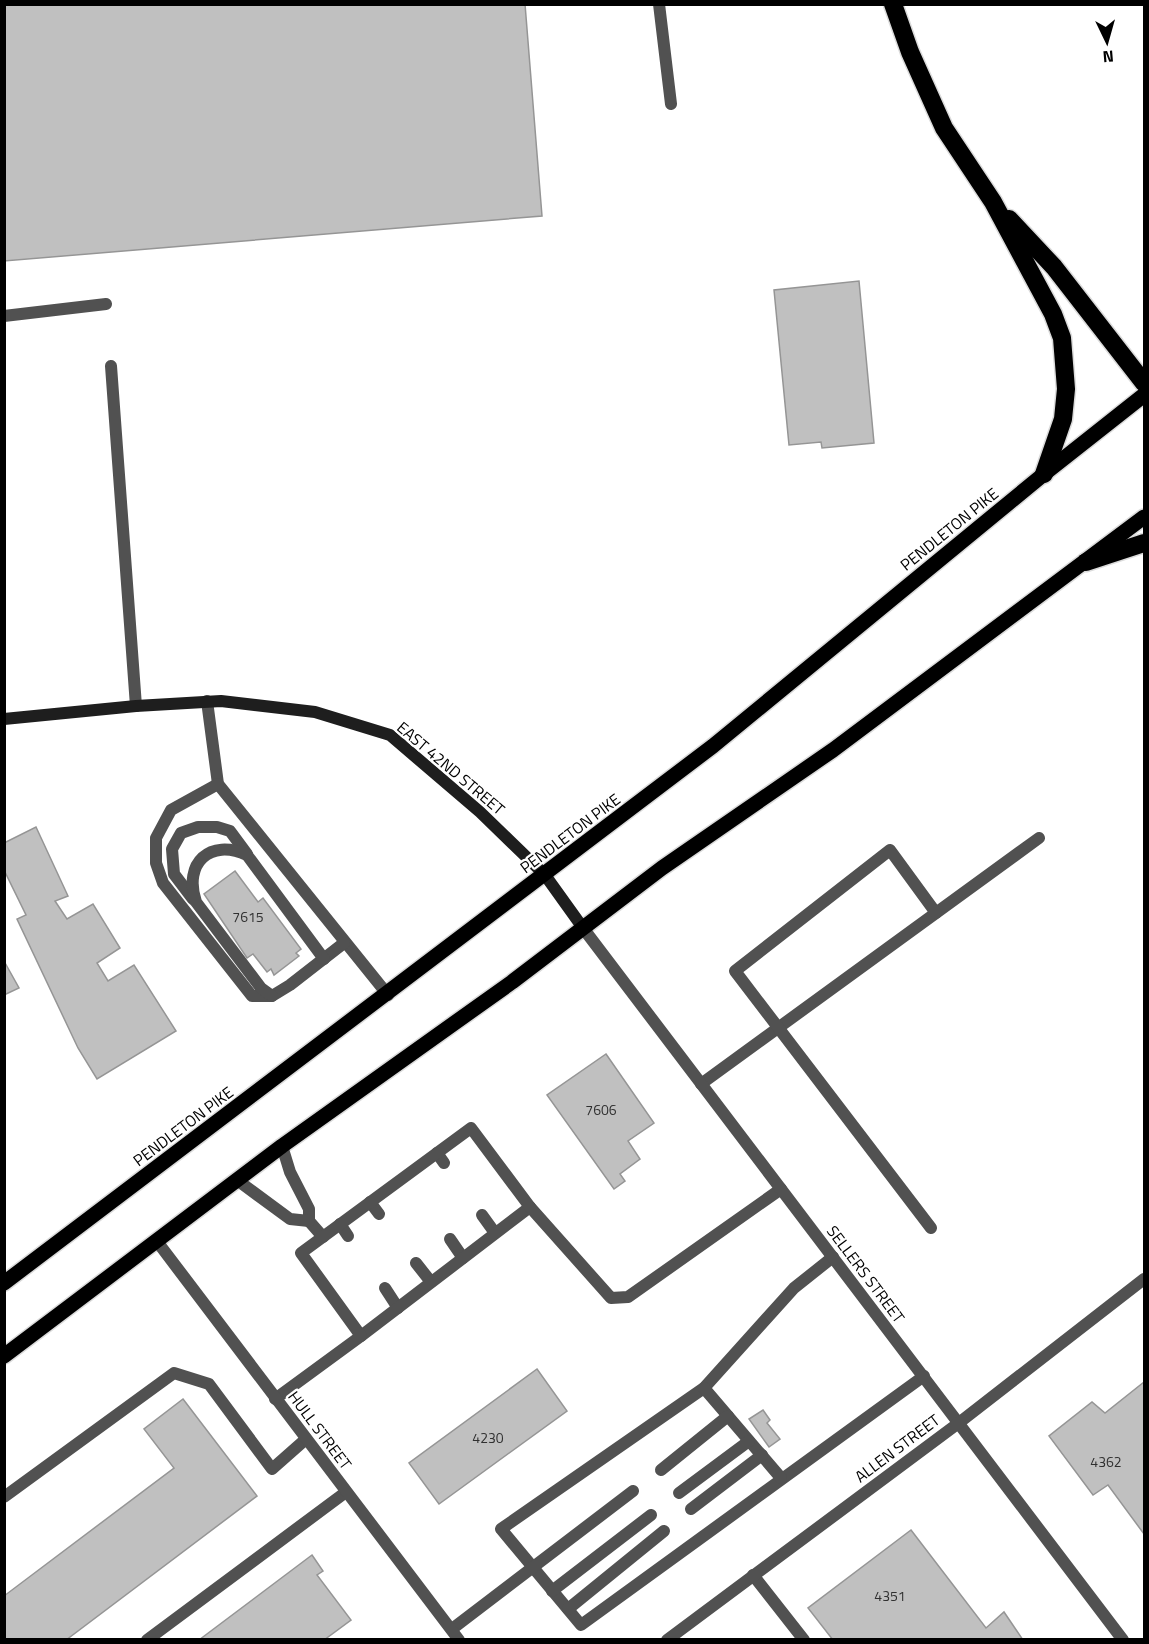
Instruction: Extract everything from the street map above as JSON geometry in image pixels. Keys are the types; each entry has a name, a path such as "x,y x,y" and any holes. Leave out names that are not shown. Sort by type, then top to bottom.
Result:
{"highway":[{"path":"893,4 910,52 944,128 993,202 1053,314 1062,338 1066,389 1062,419 1044,474"},
{"path":"993,202 1054,267 1144,383"},
{"path":"1086,562 1144,543"}],"main road":[{"name":"PENDLETON PIKE","path":"4,1283 388,995 725,737 1044,474 1144,395"},
{"path":"4,1356 282,1146 662,868 832,750 1144,517"}],"street":[{"path":"659,4 671,104"},
{"path":"4,316 106,304"},
{"path":"111,366 136,706"},
{"path":"207,701 218,784 388,995"},
{"name":"EAST 42ND STREET","path":"4,719 207,701 315,712 390,735 480,812 544,875 583,928"},
{"path":"218,784 171,810 156,838 156,863 163,883 252,996 272,996 344,943"},
{"path":"272,996 261,988 174,874 172,849 182,833 198,827 217,827 230,831 324,959"},
{"path":"701,1084 1039,838"},
{"path":"196,902 191,888 193,872 203,857 218,849 231,848 247,855"},
{"path":"931,1228 735,971 890,850 936,912"},
{"name":"SELLERS STREET","path":"583,928 960,1422 1123,1640"},
{"path":"361,1336 301,1253 370,1202 411,1180 440,1158 471,1128 530,1207 611,1298 628,1297 781,1189"},
{"path":"282,1146 290,1172 309,1209 309,1221 323,1237"},
{"path":"237,1180 290,1220 309,1221"},
{"path":"370,1202 379,1214"},
{"path":"275,1399 530,1207"},
{"path":"482,1215 495,1233"},
{"path":"340,1224 348,1236"},
{"path":"450,1239 463,1258"},
{"name":"HULL STREET","path":"156,1240 459,1640"},
{"path":"833,1257 794,1288 704,1388 501,1529 581,1625 924,1376"},
{"path":"416,1263 431,1282"},
{"name":"ALLEN STREET","path":"667,1640 960,1422 1144,1279"},
{"path":"386,1288 398,1308"},
{"path":"4,1497 174,1373 209,1384 272,1469 306,1439"},
{"path":"704,1388 781,1478"},
{"path":"661,1470 728,1416"},
{"path":"679,1492 750,1441"},
{"path":"691,1509 762,1455"},
{"path":"452,1629 633,1491"},
{"path":"147,1640 346,1492"},
{"path":"552,1591 651,1515"},
{"path":"568,1609 663,1531"},
{"path":"753,1575 804,1640"}],"building":[{"path":"4,4 525,4 542,216 4,261"},
{"path":"859,281 874,443 822,448 821,442 789,445 774,290"},
{"path":"36,827 68,896 55,901 67,919 93,904 120,948 97,963 108,981 134,965 176,1031 97,1079 78,1048 17,919 26,915 4,870 4,843"},
{"path":"235,871 258,902 263,898 301,949 296,953 299,956 274,975 271,969 267,972 253,954 247,958 204,894"},
{"path":"4,961 19,988 4,995"},
{"path":"606,1054 654,1123 628,1141 640,1159 620,1174 625,1181 614,1189 547,1095"},
{"path":"537,1369 567,1411 439,1504 409,1463"},
{"path":"1144,1382 1144,1534 1108,1485 1093,1495 1049,1436 1092,1402 1105,1413"},
{"path":"183,1399 257,1496 66,1640 4,1640 4,1596 174,1468 144,1429"},
{"path":"763,1410 770,1420 767,1423 780,1439 769,1447 749,1419"},
{"path":"911,1530 986,1628 1004,1612 1023,1640 833,1640 808,1608"},
{"path":"312,1555 323,1571 317,1575 351,1620 324,1640 199,1640"}]}
